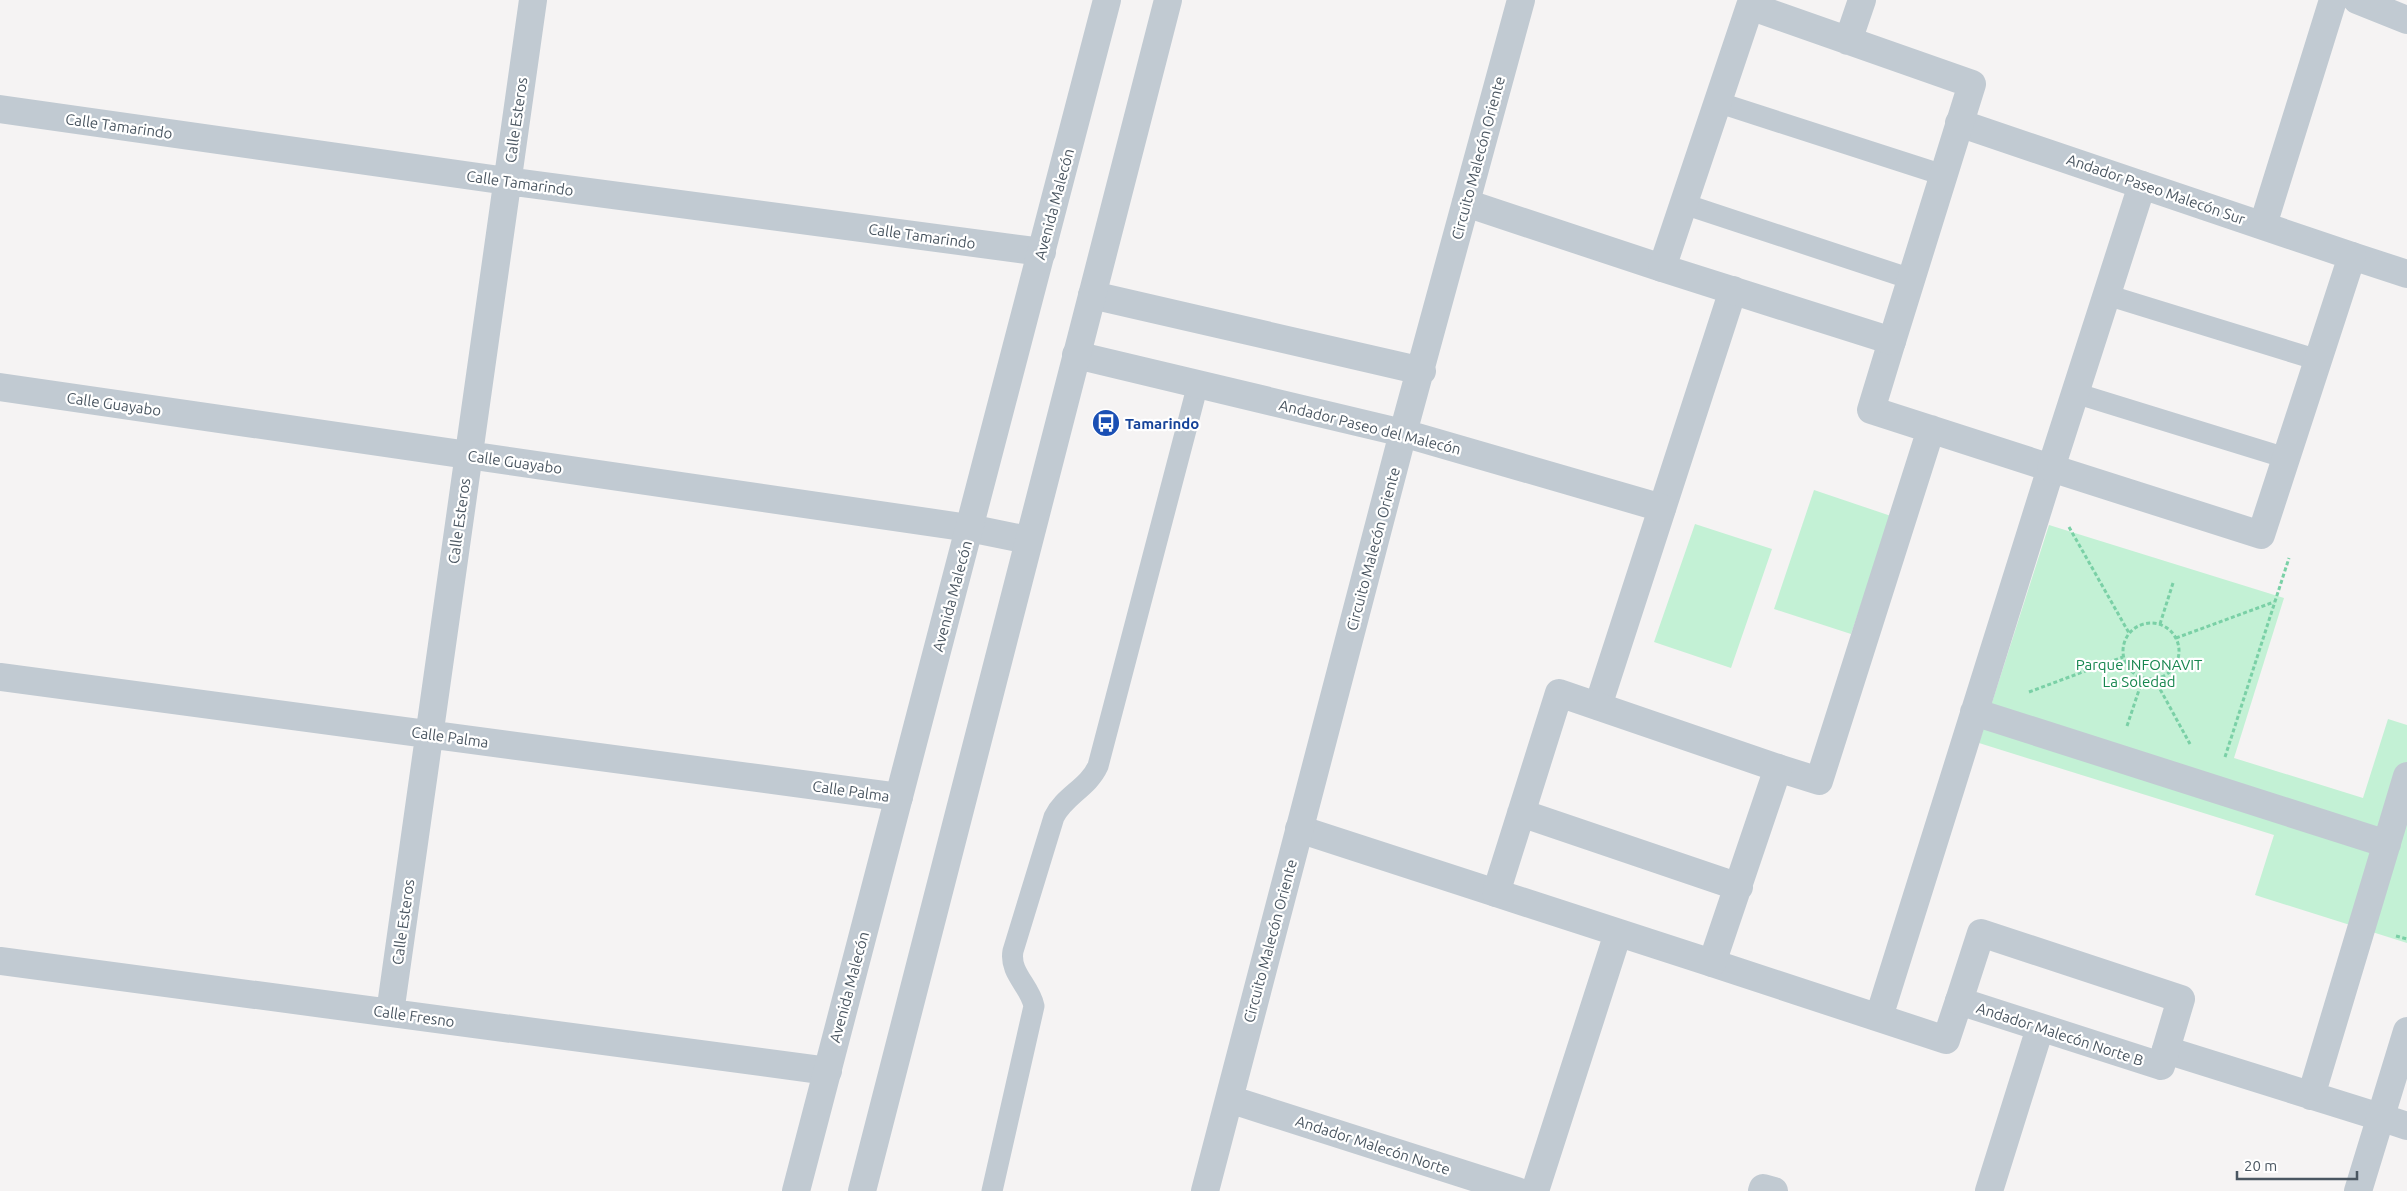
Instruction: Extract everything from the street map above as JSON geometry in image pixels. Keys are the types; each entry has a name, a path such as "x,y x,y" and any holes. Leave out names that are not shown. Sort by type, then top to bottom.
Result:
{"street":[{"name":"Calle Esteros","path":"390,1013 533,0"},
{"name":"Avenida Malecón","path":"796,1191 1107,0"},
{"path":"862,1191 1168,0"},
{"name":"Circuito Malecón Oriente","path":"1205,1191 1403,434 1422,371 1521,0"},
{"path":"1848,41 1862,0"},
{"path":"2263,225 2333,0"},
{"path":"2356,0 2407,20"},
{"path":"1662,268 1717,102 1742,3 1972,84 1871,410 2261,535 2352,256"},
{"name":"Calle Tamarindo","path":"0,109 507,181 1042,252"},
{"name":"Andador Paseo Malecón Sur","path":"1960,123 2407,274"},
{"path":"1879,1017 2142,185"},
{"path":"1466,203 1892,341"},
{"path":"1598,706 1733,290"},
{"path":"1092,295 1422,371"},
{"name":"Andador Paseo del Malecón","path":"1076,354 1403,434 1662,508"},
{"name":"Calle Guayabo","path":"0,387 969,528 1028,540"},
{"path":"1496,893 1558,693 1819,781 1931,429"},
{"name":"Calle Palma","path":"0,678 899,797"},
{"path":"1974,712 2387,844"},
{"path":"1712,963 1778,768"},
{"path":"2311,1096 2407,776"},
{"path":"1521,813 1738,888"},
{"path":"1299,829 1946,1040 1981,933 2182,999 2164,1058"},
{"path":"1535,1191 1618,933"},
{"name":"Calle Fresno","path":"0,961 828,1071"},
{"name":"Andador Malecón Norte B","path":"1959,1001 2040,1028 2311,1096 2407,1126"},
{"path":"1989,1191 2040,1028"},
{"path":"2358,1191 2407,1031"},
{"name":"Andador Malecón Norte","path":"1229,1099 1516,1191"},
{"path":"1762,1191 1763,1188 1774,1191"}],"lane":[{"path":"1717,102 1943,176"},
{"path":"1684,204 1911,279"},
{"path":"2107,295 2318,360"},
{"path":"992,1191 1034,1006 1033,998 1013,968 1014,951 1054,817 1060,805 1091,779 1098,766 1198,384"},
{"path":"2075,393 2286,458"}],"path":[{"path":"2040,505 2061,512 2129,633"},
{"path":"2160,624 2173,583"},
{"path":"2176,638 2274,602"},
{"path":"2148,622 2167,627 2176,638 2179,649 2175,666 2161,677 2154,678 2143,678 2127,667 2123,658 2122,648 2129,633 2139,625 2148,622"},
{"path":"1974,712 2123,658"},
{"path":"2117,757 2143,678"},
{"path":"2154,678 2215,788"}],"green space":[{"path":"1814,490 1891,516 1851,634 1774,609"},
{"path":"1695,524 1772,549 1731,668 1654,642"},
{"name":"Parque INFONAVIT La Soledad","path":"2049,525 2284,598 2234,758 2363,798 2388,719 2407,725 2407,943 2255,895 2274,835 1979,743"}],"place":[{"name":"Tamarindo","path":"1106,423"}]}
